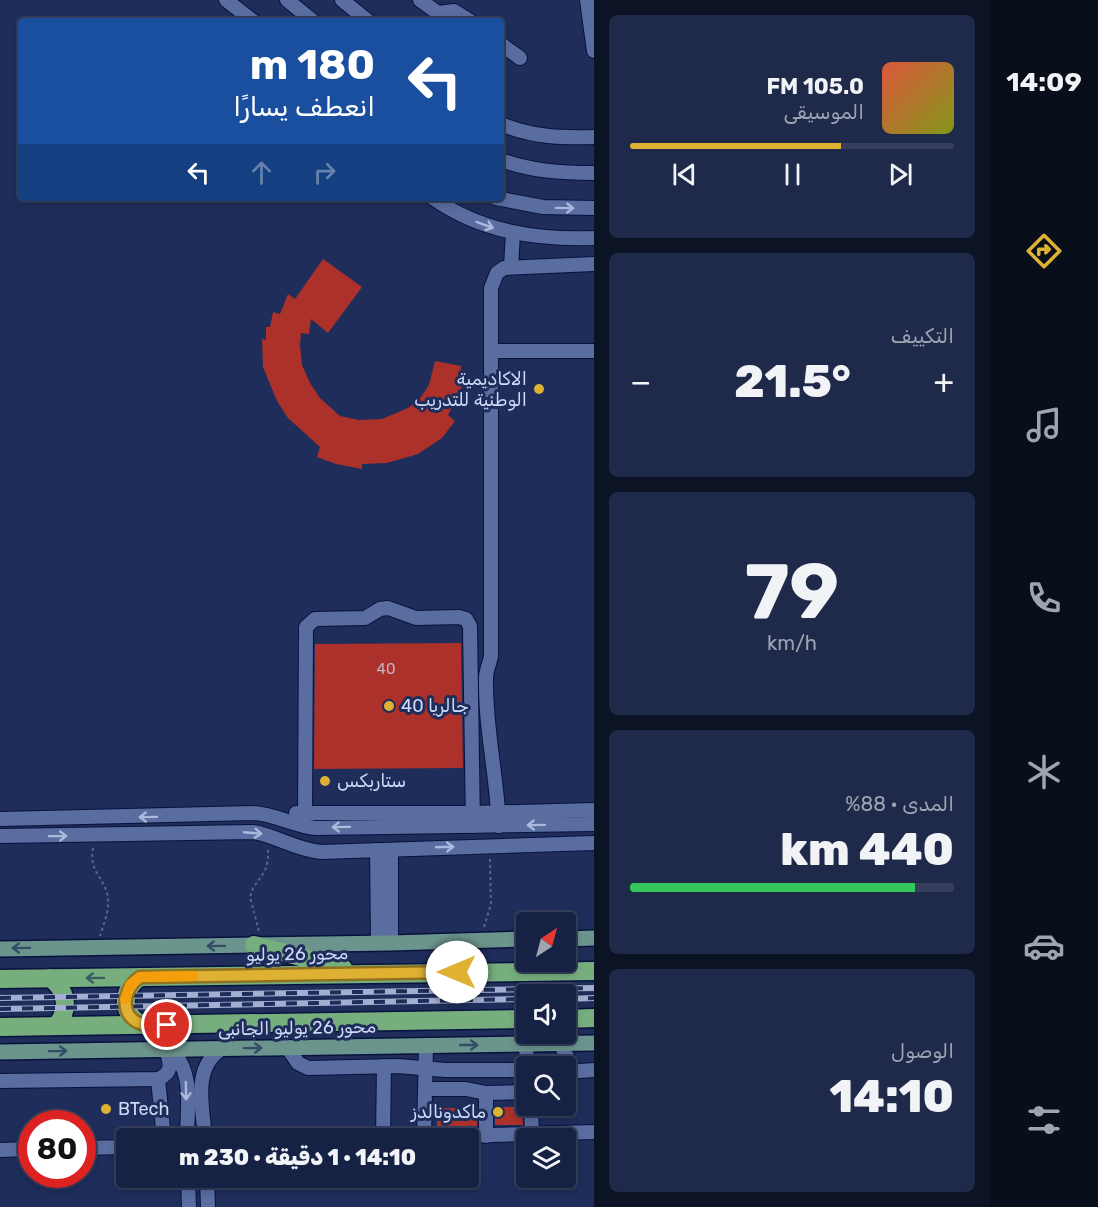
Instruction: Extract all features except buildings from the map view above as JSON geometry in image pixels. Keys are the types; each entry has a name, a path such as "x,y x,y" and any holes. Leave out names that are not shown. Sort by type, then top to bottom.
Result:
{"highway":[{"path":"259,945 365,974"},
{"name":"محور 26 يوليو","path":"0,979 594,971"},
{"path":"140,977 127,990 125,1002 129,1014 144,1025"},
{"path":"50,978 65,998 63,1016 56,1026"},
{"path":"576,1018 594,1018"},
{"path":"0,1027 516,1019"}],"main road":[{"path":"576,939 594,938"},
{"path":"0,949 516,939"},
{"name":"محور 26 يوليو الجانبى","path":"576,1043 594,1043"},
{"name":"محور 26 يوليو الجانبى","path":"0,1052 543,1044"}],"street":[{"path":"226,0 249,18"},
{"path":"287,0 309,18"},
{"path":"342,0 364,18"},
{"path":"588,0 594,51"},
{"path":"430,5 454,11 465,18"},
{"path":"504,46 520,58"},
{"path":"504,125 548,137 594,137"},
{"path":"504,161 557,173 594,172"},
{"path":"504,200 543,207 594,208"},
{"path":"438,201 468,219 513,233 559,238 594,238"},
{"path":"511,267 513,233"},
{"path":"490,846 495,821 486,676 491,656 491,288 497,273 504,268 594,264"},
{"path":"491,351 594,351"},
{"path":"305,813 306,627 315,619 365,618 380,609 388,608 416,618 459,616 466,619 470,626 473,820"},
{"path":"495,821 594,810"},
{"path":"0,819 263,813 316,828 473,820"},
{"path":"287,821 293,814 305,813 594,824"},
{"path":"180,816 180,834"},
{"path":"0,836 253,832 311,851 594,843"},
{"path":"384,850 385,943"},
{"path":"424,1128 426,1045"},
{"path":"526,1045 526,1056"},
{"path":"354,1046 355,1067"},
{"path":"287,1047 295,1060 304,1067 384,1066 445,1070 516,1068"},
{"path":"205,1128 202,1073 212,1056 223,1048"},
{"path":"0,1081 158,1079 165,1076 170,1069 167,1049"},
{"path":"167,1049 178,1057 185,1072 188,1128"},
{"path":"383,1128 384,1066"},
{"path":"576,1071 594,1070"},
{"path":"158,1079 163,1128"},
{"path":"426,1089 466,1089 486,1093 516,1092"},
{"path":"486,1093 486,1136"},
{"path":"576,1133 594,1132"},
{"path":"479,1136 516,1135"},
{"path":"96,1148 116,1147"},
{"path":"0,1150 18,1149"},
{"path":"188,1188 189,1207"},
{"path":"207,1188 208,1207"}],"path":[{"path":"96,835 91,861 95,873 107,892 109,904 97,947"},
{"path":"259,945 250,897 253,888 265,871 268,860 266,835"},
{"path":"477,940 491,904 490,846"}],"railway":[{"path":"0,998 594,988"},
{"path":"576,999 594,998"},
{"path":"0,1009 516,999"}],"slow traffic":[{"path":"125,999 130,985 140,977 193,976"}],"place":[{"name":"الاكاديمية الوطنية للتدريب","path":"539,389"},
{"name":"جالريا 40","path":"389,706"},
{"name":"ستاربكس","path":"325,781"},
{"name":"BTech","path":"106,1109"},
{"name":"ماكدونالدز","path":"498,1112"}],"route":[{"path":"167,1025 144,1025 138,1023 129,1014 125,1002 127,990 140,977 457,972"}]}
